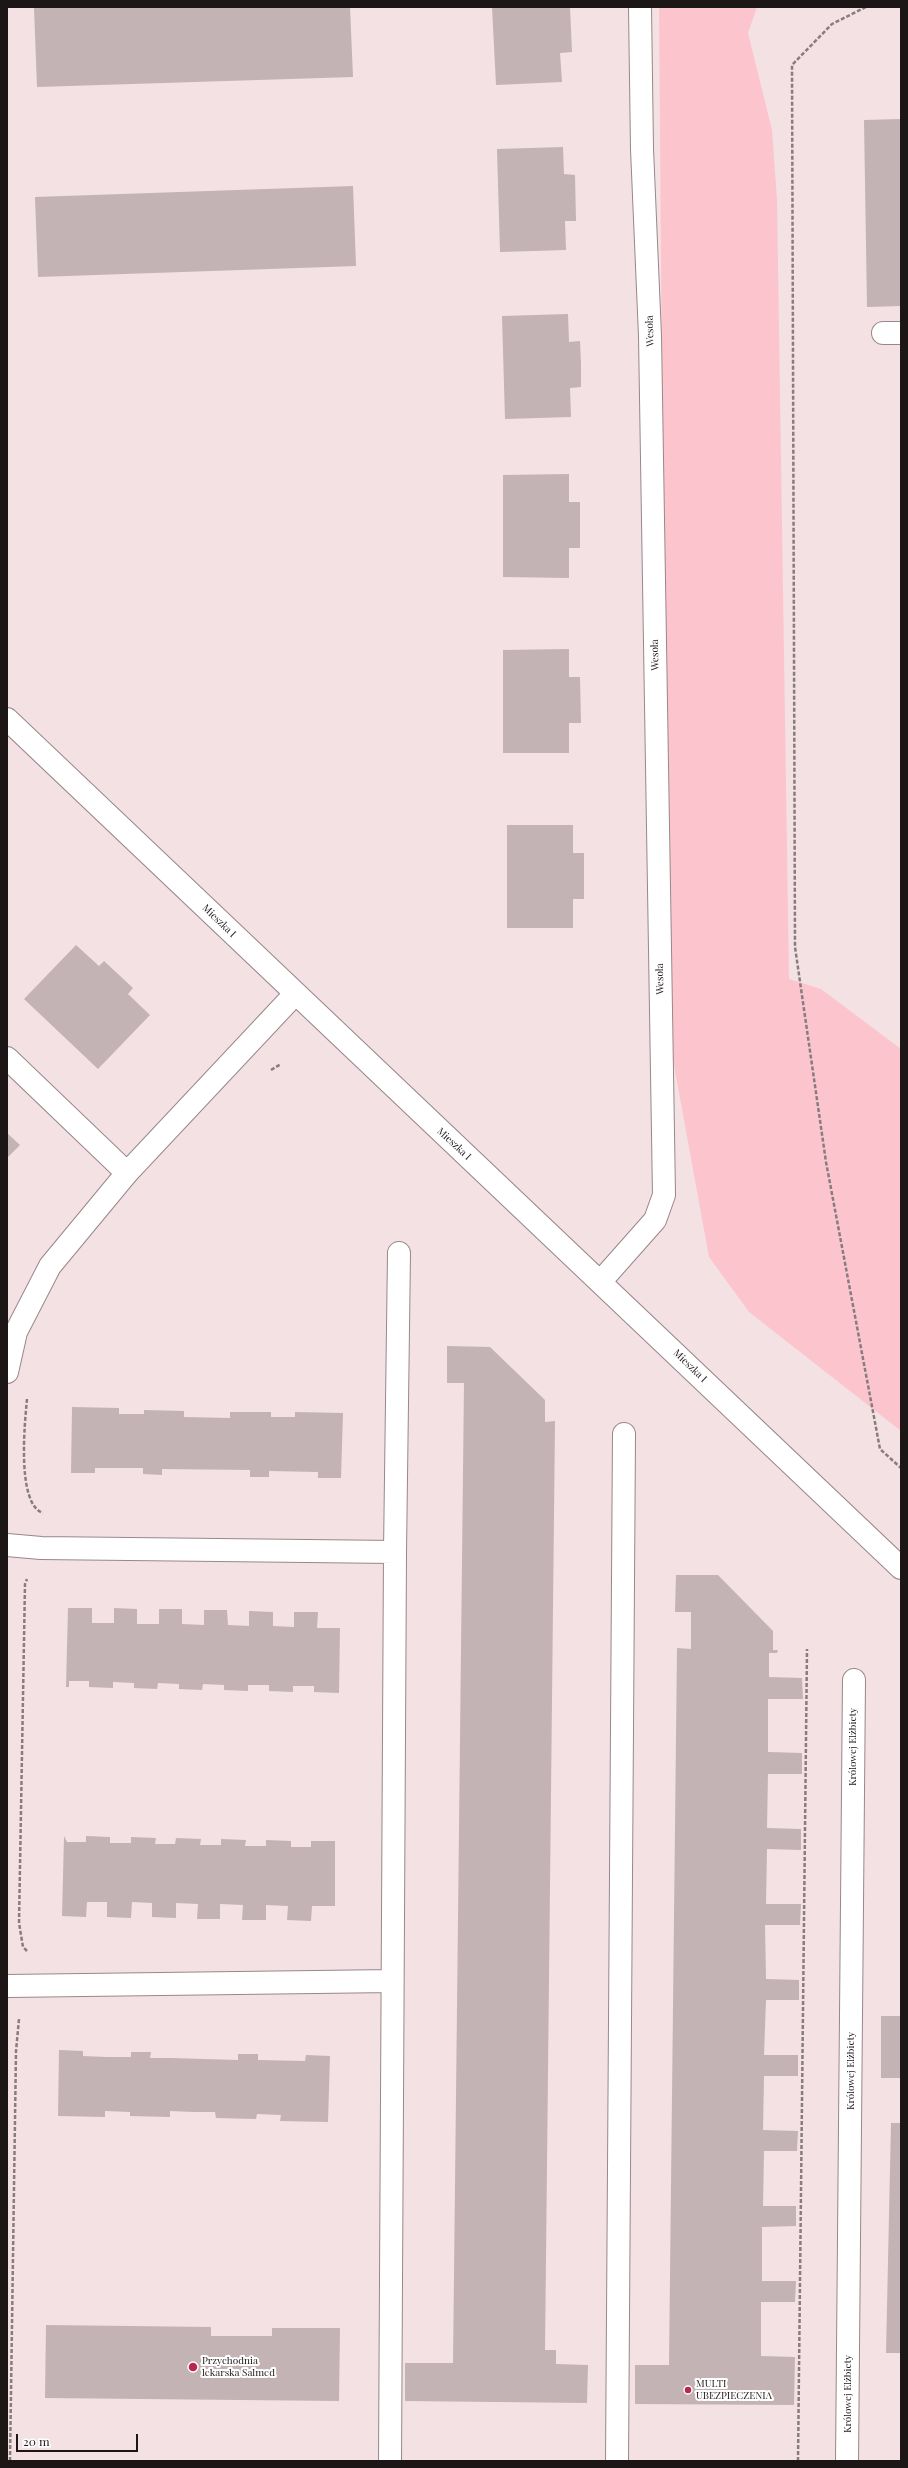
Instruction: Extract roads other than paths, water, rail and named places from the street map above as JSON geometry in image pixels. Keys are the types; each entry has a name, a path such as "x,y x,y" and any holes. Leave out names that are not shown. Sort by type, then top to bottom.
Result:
{"street":[{"name":"Wesoła","path":"600,1281 655,1220 664,1195 650,336 642,149 640,7"},
{"name":"Mieszka I","path":"7,719 901,1568"},
{"path":"7,1372 16,1332 50,1266 127,1173 295,994"},
{"path":"7,1058 127,1173"},
{"path":"390,2461 395,1552 399,1253"},
{"path":"617,2461 624,1434"},
{"path":"7,1545 41,1548 395,1552"},
{"name":"Królowej Elżbiety","path":"847,2461 854,1680"},
{"path":"7,1986 392,1981"}],"place":[{"name":"Przychodnia lekarska Salmed","path":"193,2367"},
{"name":"MULTI UBEZPIECZENIA","path":"688,2390"}]}
